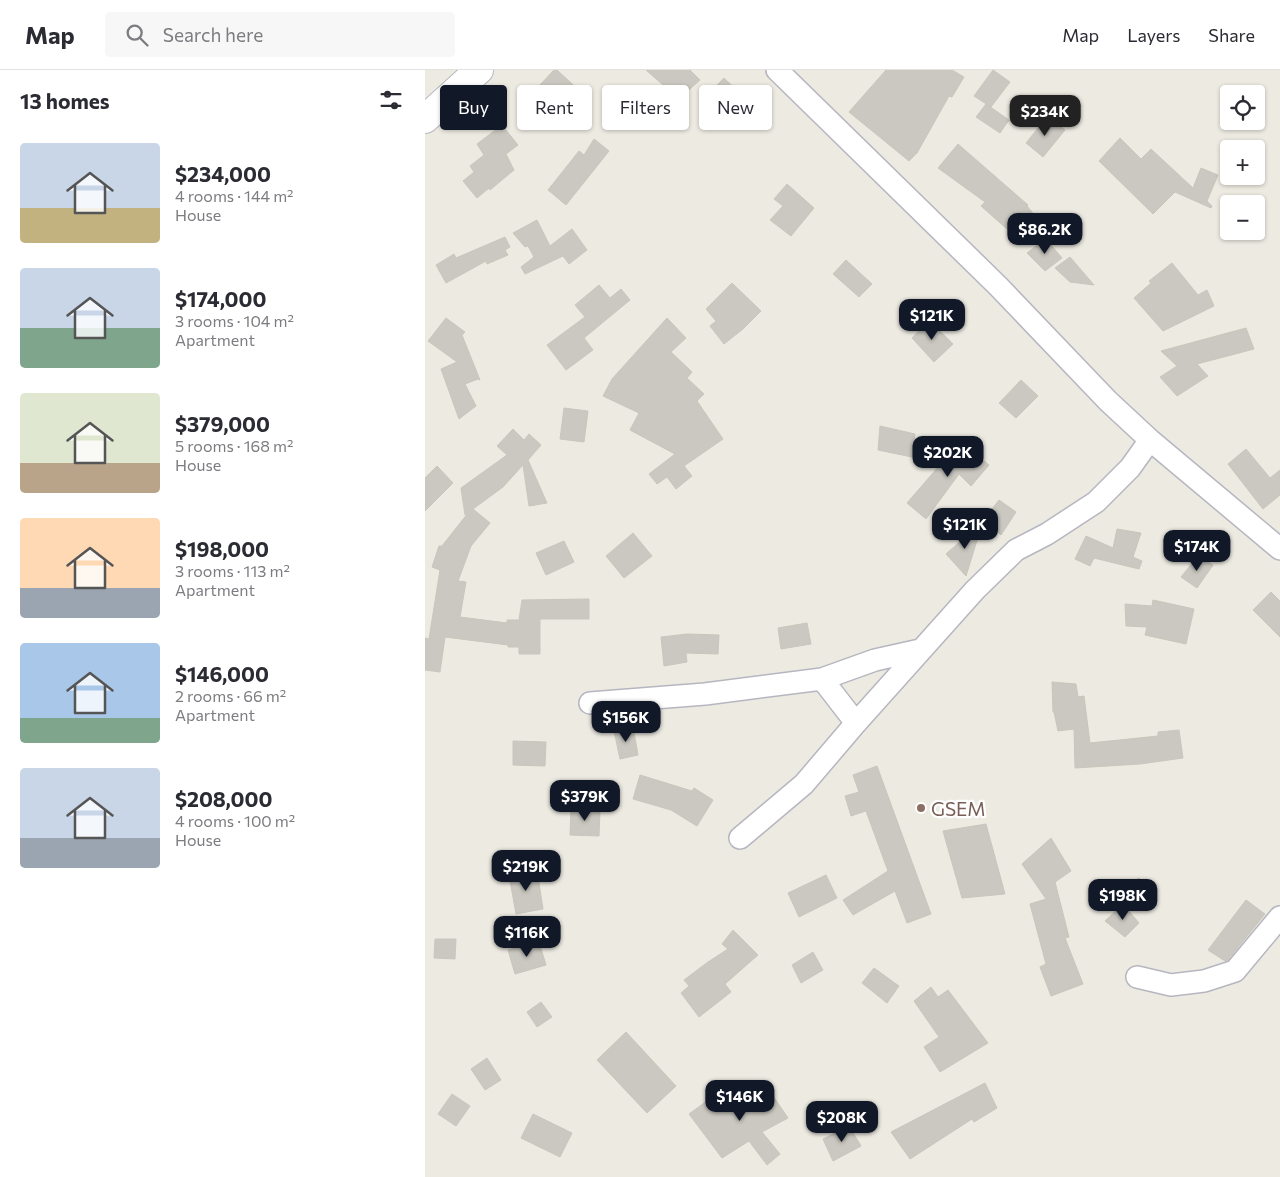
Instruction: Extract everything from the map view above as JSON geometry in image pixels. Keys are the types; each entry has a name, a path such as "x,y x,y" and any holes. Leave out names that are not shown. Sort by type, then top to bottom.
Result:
{"main road":[{"path":"425,119 479,70"}],"street":[{"path":"777,70 998,286 1108,401 1150,440 1280,549"},
{"path":"740,838 804,784 855,723 975,590 1017,550 1047,534 1096,502 1130,468 1150,440"},
{"path":"590,703 705,694 822,679 875,660 920,650"},
{"path":"822,679 855,723"},
{"path":"1137,977 1171,985 1204,981 1235,971 1280,917"}],"building":[{"path":"554,70 557,70 573,85 540,85"},
{"path":"646,70 690,70 700,80 689,90 689,85 663,85"},
{"path":"886,70 952,70 964,77 952,97 949,96 917,153 909,161 849,112"},
{"path":"993,70 1010,82 991,107 974,96"},
{"path":"724,78 731,85 717,85"},
{"path":"986,104 1009,120 1000,133 976,117"},
{"path":"1047,117 1065,130 1043,157 1026,143"},
{"path":"495,130 506,130 518,145 506,154 514,170 477,198 463,181 474,172 470,166 484,155 477,144"},
{"path":"1120,138 1141,159 1151,149 1193,188 1201,168 1218,175 1207,201 1212,206 1211,208 1175,192 1153,214 1099,161"},
{"path":"594,139 609,151 566,205 548,190 579,151 584,155"},
{"path":"958,144 1028,205 1036,217 1022,231 1013,224 1007,229 981,206 985,202 938,168"},
{"path":"787,184 814,208 791,236 770,220 783,206 774,199"},
{"path":"537,220 550,246 572,229 587,250 569,264 563,256 525,274 521,267 534,257 528,246 525,247 513,233"},
{"path":"505,237 510,247 505,250 508,255 487,264 486,261 446,283 436,265 454,254 456,258"},
{"path":"1046,239 1062,258 1045,271 1027,253"},
{"path":"1070,257 1094,285 1070,282 1055,268"},
{"path":"846,260 872,284 859,297 833,274"},
{"path":"1172,263 1198,295 1207,290 1214,306 1163,331 1134,298 1151,283 1149,281"},
{"path":"732,283 761,311 724,344 710,326 716,321 706,309"},
{"path":"599,285 610,298 621,289 630,300 584,338 593,350 566,370 547,345 585,317 575,305"},
{"path":"446,318 465,332 462,335 480,380 465,384 476,406 459,419 441,369 457,362 428,341"},
{"path":"667,318 686,338 671,352 692,372 687,378 704,394 697,401 723,439 684,466 692,476 676,489 667,477 657,484 649,474 675,454 630,430 639,413 603,396 612,379"},
{"path":"929,320 953,344 934,362 912,338"},
{"path":"1246,328 1254,349 1197,364 1208,376 1177,396 1160,377 1177,366 1161,351"},
{"path":"1021,380 1038,396 1016,418 999,403"},
{"path":"564,408 588,411 584,442 560,439"},
{"path":"880,426 915,434 912,457 878,450"},
{"path":"513,429 524,440 529,434 541,445 528,460 547,503 529,506 523,465 503,487 473,509 490,523 471,546 458,581 466,582 460,617 507,623 507,620 519,620 522,600 589,599 589,619 540,619 540,654 519,654 519,647 445,637 440,672 425,670 425,638 429,639 440,570 432,567 439,546 442,546 468,513 465,515 461,488 507,455 497,446"},
{"path":"958,444 968,447 989,465 971,486 959,474 926,519 907,503"},
{"path":"1246,449 1270,478 1280,470 1280,495 1263,509 1228,464"},
{"path":"437,466 453,483 425,511 425,478"},
{"path":"999,500 1016,512 1001,535 985,518"},
{"path":"983,521 966,576 946,554"},
{"path":"1117,529 1141,533 1133,557 1142,561 1139,569 1094,558 1090,566 1075,559 1086,536 1113,548"},
{"path":"633,533 652,556 624,578 606,556"},
{"path":"564,541 574,562 546,575 536,553"},
{"path":"1198,556 1213,565 1197,588 1181,577"},
{"path":"1271,592 1280,601 1280,637 1253,610"},
{"path":"1153,600 1194,609 1186,644 1145,635 1147,627 1126,626 1125,604 1152,606"},
{"path":"807,623 811,644 781,649 778,628"},
{"path":"687,634 719,635 718,654 686,653 687,662 664,666 661,637"},
{"path":"1052,682 1076,684 1078,697 1084,696 1090,743 1158,736 1158,732 1179,730 1183,758 1140,764 1075,768 1074,729 1058,731 1053,712"},
{"path":"633,727 638,755 620,759 614,731"},
{"path":"513,741 546,742 545,766 513,765"},
{"path":"877,766 931,914 907,923 895,891 853,915 843,900 888,871 866,811 851,816 845,796 859,792 853,775"},
{"path":"640,775 692,791 694,788 713,800 697,826 671,810 633,799"},
{"path":"571,809 600,810 599,836 570,835"},
{"path":"986,824 1005,894 962,898 943,831"},
{"path":"1051,838 1071,871 1055,882 1069,937 1065,938 1083,984 1051,996 1040,967 1046,964 1030,904 1046,899 1022,864"},
{"path":"537,870 543,909 516,914 509,875"},
{"path":"826,875 837,898 799,917 788,893"},
{"path":"1139,878 1152,896 1136,905 1124,887"},
{"path":"1246,900 1265,914 1228,960 1225,961 1208,950"},
{"path":"1123,904 1139,923 1125,937 1105,921"},
{"path":"733,930 758,955 725,984 731,992 699,1017 681,993 689,986 684,980 728,949 722,944"},
{"path":"435,939 456,939 455,959 434,958"},
{"path":"539,942 546,965 515,974 508,950"},
{"path":"813,952 823,970 801,983 792,965"},
{"path":"874,968 899,986 887,1003 862,983"},
{"path":"931,987 938,997 948,990 988,1043 940,1072 924,1047 939,1037 914,1001"},
{"path":"541,1002 552,1017 537,1027 527,1012"},
{"path":"626,1032 676,1086 647,1113 597,1060"},
{"path":"487,1058 501,1080 485,1090 471,1069"},
{"path":"985,1083 997,1108 974,1122 972,1119 910,1159 891,1132"},
{"path":"726,1087 740,1104 767,1087 788,1118 762,1132 780,1154 767,1165 749,1141 722,1158 689,1114"},
{"path":"452,1094 470,1106 456,1126 438,1114"},
{"path":"533,1114 572,1133 560,1157 521,1138"},
{"path":"849,1126 861,1146 833,1161 823,1139"}],"place":[{"name":"GSEM","path":"921,808"}]}
